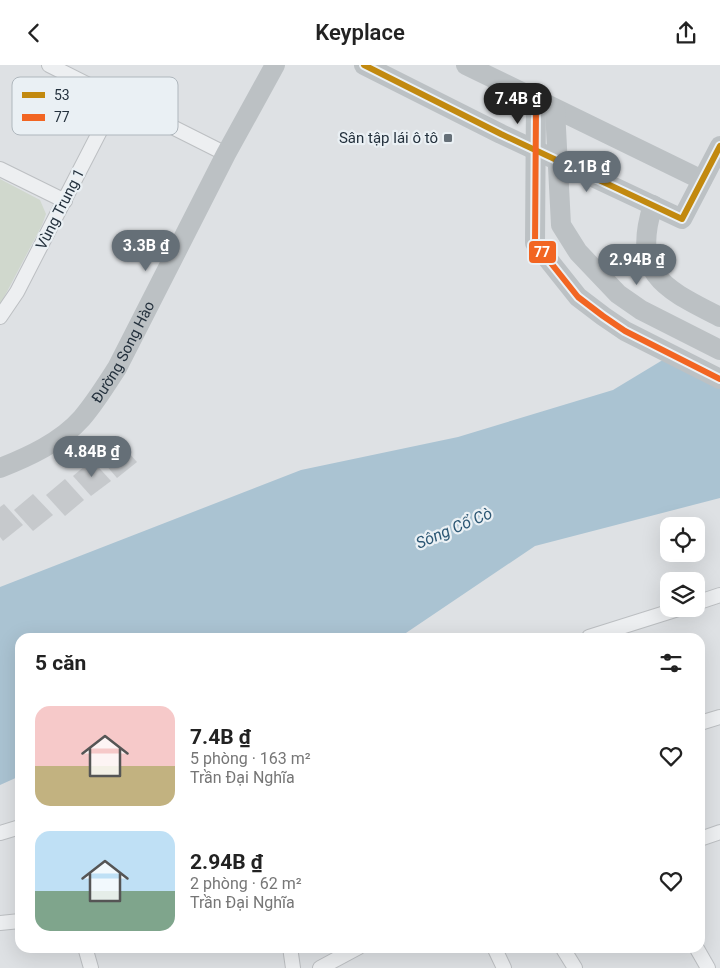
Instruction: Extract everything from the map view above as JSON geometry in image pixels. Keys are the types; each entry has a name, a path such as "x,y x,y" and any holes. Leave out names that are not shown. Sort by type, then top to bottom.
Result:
{"main road":[{"name":"Đường Song Hào","path":"0,468 20,460 55,441 81,419 98,396 117,368 226,154 274,65"},
{"path":"364,65 536,150 682,219 720,146"},
{"path":"466,65 702,180"},
{"path":"536,99 535,243 578,297 603,317 626,331 720,379"},
{"path":"555,109 561,225 578,252 618,294 641,310 720,350"},
{"path":"653,205 647,223 646,250 651,269 661,283 684,299 720,317"},
{"path":"641,310 661,283"}],"street":[{"path":"49,65 74,77"},
{"path":"178,129 226,154"},
{"name":"Vùng Trung 1","path":"0,317 17,292 98,135"},
{"path":"0,169 65,201"},
{"path":"705,600 720,595"},
{"path":"602,633 660,615"},
{"path":"705,722 720,717"},
{"path":"0,833 15,828"},
{"path":"705,837 720,832"},
{"path":"0,923 15,922"},
{"path":"87,953 91,968"},
{"path":"291,953 293,968"},
{"path":"320,968 348,953"},
{"path":"497,953 504,968"},
{"path":"566,953 575,968"},
{"path":"699,953 708,968"}],"shaded area":[{"path":"0,179 40,200 46,214 0,305"}],"water":[{"name":"Sông Cổ Cò","path":"666,358 720,386 720,498 535,546 406,633 15,633 15,778 0,785 0,587 301,470 458,437 613,390"}],"building":[{"path":"118,441 137,462 117,478 99,457"},
{"path":"92,460 111,481 91,496 73,476"},
{"path":"65,479 84,500 65,516 46,495"},
{"path":"33,494 53,515 33,531 14,510"},
{"path":"4,504 23,525 3,541 0,537 0,507"}],"transit line":[{"name":"53","path":"364,65 501,134 682,219 720,146"},
{"name":"77","path":"536,108 535,243 578,297 603,316 625,331 720,379"}],"place":[{"name":"Sân tập lái ô tô","path":"448,138"}]}
